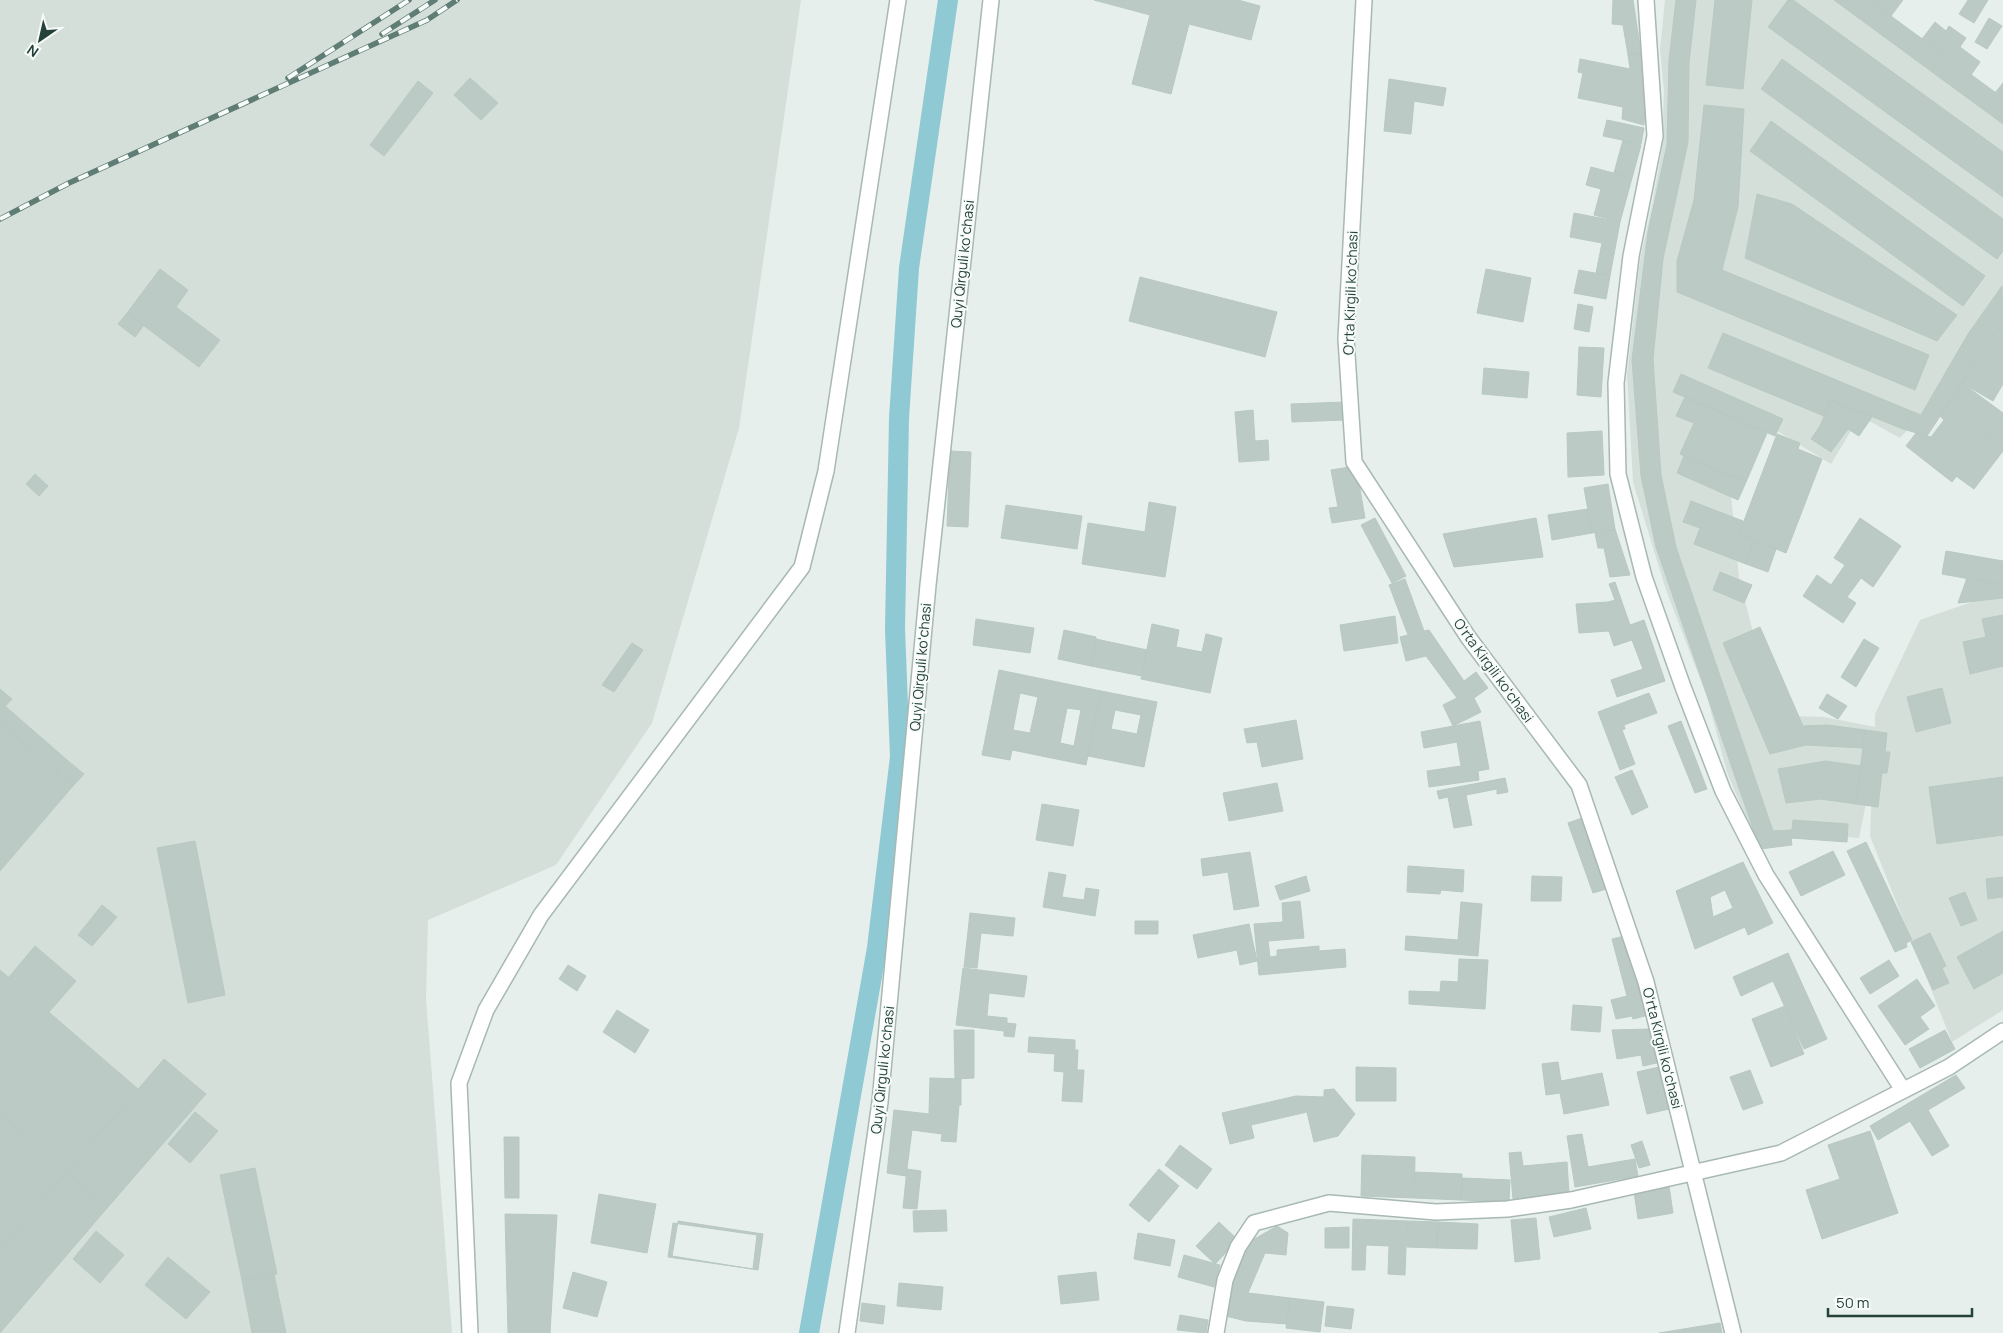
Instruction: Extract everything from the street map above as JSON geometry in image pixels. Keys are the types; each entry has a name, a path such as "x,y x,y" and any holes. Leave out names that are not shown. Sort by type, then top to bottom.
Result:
{"street":[{"path":"470,1333 459,1083 486,1010 541,916 802,567 826,470 898,0"},
{"name":"Quyi Qirguli koʻchasi","path":"847,1333 880,1102 928,585 990,0"},
{"name":"Oʻrta Kirgili koʻchasi","path":"1364,0 1346,339 1354,462 1468,637 1579,785 1646,982 1733,1333"},
{"path":"1646,0 1655,136 1631,256 1616,383 1618,474 1644,576 1682,687 1723,791 1766,875 1903,1090"},
{"path":"1216,1333 1225,1280 1238,1246 1254,1223 1329,1203 1436,1212 1507,1209 1571,1200 1781,1152 1949,1067 2003,1032"}],"shaded area":[{"path":"0,0 801,0 739,428 652,723 556,865 428,920 426,999 452,1333 0,1333"},
{"path":"1665,0 1866,0 2003,99 2003,312 1948,386 1900,438 1860,416 1831,464 1766,424 1730,484 1739,578 1756,644 1792,716 1824,717 1875,727 1875,714 1920,620 2003,591 2003,1010 1952,1042 1870,836 1873,768 1859,838 1800,833 1758,847 1727,772 1707,697 1666,590 1633,482 1627,374 1640,260 1662,149 1664,91 1660,49"}],"building":[{"path":"1094,0 1238,0 1260,6 1251,40 1189,24 1171,94 1132,84 1150,15"},
{"path":"1613,0 1633,0 1641,53 1628,55 1623,25 1612,24"},
{"path":"1676,0 1696,0 1689,63 1688,142 1663,259 1653,359 1661,475 1676,547 1773,831 1792,830 1793,820 1848,824 1847,842 1791,838 1792,845 1760,849 1656,547 1641,476 1632,360 1648,232 1667,145 1669,60"},
{"path":"1715,0 1752,0 1743,89 1706,85"},
{"path":"1788,0 1793,0 2003,152 2003,197 1768,27"},
{"path":"1834,0 1869,0 2003,98 2003,124"},
{"path":"1869,0 1903,0 1891,16"},
{"path":"1968,0 1988,0 1974,23 1959,14"},
{"path":"1989,18 2002,26 1987,49 1975,42"},
{"path":"1935,22 1946,31 1949,26 1966,38 1960,47 1980,62 1971,75 1922,39"},
{"path":"1641,53 1646,87 1644,125 1622,119 1623,107 1578,98 1583,73 1578,72 1580,59 1630,69 1628,55"},
{"path":"1782,59 2003,219 2003,251 1997,259 1761,89"},
{"path":"470,78 498,103 481,120 454,95"},
{"path":"1389,79 1446,88 1443,106 1414,101 1411,134 1384,131"},
{"path":"418,81 433,93 384,156 370,145"},
{"path":"2003,83 2003,98 1995,93"},
{"path":"1704,105 1744,109 1738,207 1722,270 1929,355 1915,390 1677,292 1677,261 1694,200"},
{"path":"1607,120 1644,128 1641,144 1603,136"},
{"path":"1771,121 1985,276 1963,306 1750,151"},
{"path":"1623,140 1641,145 1632,178 1614,173"},
{"path":"1591,167 1632,178 1620,222 1594,215 1601,189 1586,185"},
{"path":"1757,194 1792,204 1957,315 1937,341 1745,258"},
{"path":"1574,213 1620,222 1610,276 1596,273 1602,243 1570,237"},
{"path":"160,269 188,290 176,307 220,340 199,367 127,313"},
{"path":"1486,269 1531,278 1523,322 1477,313"},
{"path":"1579,270 1610,276 1606,299 1574,293"},
{"path":"1140,277 1277,312 1265,357 1129,321"},
{"path":"2002,286 2003,310 1962,383 1927,436 1903,429 1911,411 1921,415 1968,334"},
{"path":"1578,304 1593,307 1589,332 1574,329"},
{"path":"2003,310 2003,333 1993,327"},
{"path":"127,313 144,325 135,337 118,324"},
{"path":"1994,328 2003,333 2003,384 1993,401 1962,383"},
{"path":"1723,333 1911,411 1903,429 1831,400 1824,416 1708,368"},
{"path":"1579,347 1604,348 1601,397 1577,395"},
{"path":"1484,368 1529,372 1527,398 1482,394"},
{"path":"1681,374 1783,419 1775,436 1673,392"},
{"path":"1962,383 2003,413 2003,416 1952,482 1906,446 1916,433 1931,437 1944,420 1940,416"},
{"path":"1685,397 1767,433 1746,482 1680,454 1694,423 1676,416"},
{"path":"1831,400 1872,417 1859,436 1848,429 1831,452 1811,439 1820,426"},
{"path":"1345,402 1346,420 1292,422 1291,404"},
{"path":"1253,410 1255,441 1268,440 1269,460 1239,462 1235,412"},
{"path":"2003,416 2003,451 1974,489 1956,476"},
{"path":"1602,431 1604,475 1568,477 1567,433"},
{"path":"1777,434 1800,443 1798,449 1822,459 1786,553 1739,534"},
{"path":"950,451 971,452 968,527 947,526"},
{"path":"1684,456 1746,482 1738,500 1677,473"},
{"path":"1356,466 1365,518 1332,523 1329,508 1338,507 1331,470"},
{"path":"35,474 48,486 39,496 26,484"},
{"path":"1608,484 1615,529 1592,533 1584,488"},
{"path":"1691,501 1743,521 1739,534 1754,540 1746,564 1694,544 1700,528 1683,522"},
{"path":"1149,502 1176,507 1165,577 1082,564 1088,523 1145,532"},
{"path":"1006,505 1082,516 1077,549 1001,538"},
{"path":"1588,509 1592,533 1552,540 1548,515"},
{"path":"1375,518 1406,576 1392,583 1361,525"},
{"path":"1536,518 1543,557 1454,567 1443,534"},
{"path":"1860,518 1901,546 1873,587 1861,578 1847,597 1856,603 1843,623 1803,596 1817,575 1831,585 1845,565 1834,558"},
{"path":"1615,529 1630,575 1610,577 1604,548 1598,548 1595,533"},
{"path":"1754,540 1776,549 1768,572 1746,564"},
{"path":"1946,551 2003,561 2003,585 1942,574"},
{"path":"1720,572 1752,585 1744,603 1713,590"},
{"path":"1967,578 2003,585 2003,598 1958,603"},
{"path":"1405,579 1424,631 1429,630 1464,681 1476,672 1488,688 1474,698 1481,712 1453,726 1443,705 1457,698 1426,656 1406,661 1400,637 1408,635 1389,585"},
{"path":"1615,582 1630,625 1644,620 1665,681 1617,697 1611,680 1643,669 1632,640 1614,646 1609,631 1579,633 1576,604 1615,600 1609,584"},
{"path":"2003,615 2003,666 1970,674 1963,642 1986,637 1982,619"},
{"path":"1395,616 1398,643 1344,651 1340,625"},
{"path":"976,619 1034,628 1030,653 973,645"},
{"path":"1152,624 1179,630 1176,647 1202,652 1206,634 1222,638 1210,693 1141,679"},
{"path":"1760,627 1803,726 1827,725 1865,730 1863,748 1806,745 1770,754 1723,643"},
{"path":"1064,630 1096,637 1091,666 1058,659"},
{"path":"1096,639 1147,650 1142,676 1091,666"},
{"path":"1864,639 1879,648 1856,687 1841,677"},
{"path":"632,643 643,650 614,692 602,685"},
{"path":"999,670 1101,691 1086,765 1012,750 1010,760 982,755","holes":["1020,693 1038,697 1030,733 1013,730","1067,708 1081,710 1074,746 1060,743"]},
{"path":"1942,688 1951,723 1916,732 1907,697"},
{"path":"0,689 12,699 0,712"},
{"path":"1101,691 1157,702 1144,767 1088,756","holes":["1115,710 1141,715 1137,734 1111,729"]},
{"path":"1649,693 1657,713 1624,725 1625,729 1622,730 1635,764 1620,770 1598,712"},
{"path":"1827,694 1847,706 1838,719 1819,708"},
{"path":"5,706 67,760 56,772 0,723 0,712"},
{"path":"1296,720 1303,759 1262,767 1257,742 1247,743 1244,729"},
{"path":"1480,721 1489,769 1478,771 1479,780 1429,787 1427,771 1461,766 1457,742 1424,748 1421,732"},
{"path":"1681,721 1707,789 1695,793 1668,726"},
{"path":"0,723 73,786 0,871"},
{"path":"1865,730 1887,733 1885,752 1890,752 1887,773 1882,773 1878,807 1856,804"},
{"path":"67,760 84,774 73,786 56,772"},
{"path":"1826,761 1861,766 1856,804 1821,799 1786,803 1778,769"},
{"path":"1632,770 1648,807 1632,815 1615,777"},
{"path":"2003,777 2003,835 1937,844 1929,787"},
{"path":"1505,778 1508,792 1497,794 1497,789 1466,795 1472,825 1454,828 1448,797 1439,799 1437,791"},
{"path":"1277,783 1283,811 1229,821 1223,793"},
{"path":"1042,804 1079,810 1073,846 1036,840"},
{"path":"1585,817 1610,888 1593,893 1568,823"},
{"path":"195,841 225,995 188,1003 157,848"},
{"path":"1866,842 1912,940 1906,943 1907,947 1895,952 1847,851"},
{"path":"1833,851 1845,875 1801,896 1789,872"},
{"path":"1250,852 1259,906 1234,910 1228,872 1203,876 1201,859"},
{"path":"1743,862 1773,923 1748,935 1745,927 1695,949 1676,891","holes":["1725,890 1733,908 1713,917 1710,897"]},
{"path":"1408,866 1464,870 1463,892 1441,890 1440,894 1407,892"},
{"path":"1049,872 1066,875 1062,897 1084,900 1086,888 1099,890 1095,916 1043,907"},
{"path":"1306,876 1310,891 1280,900 1275,886"},
{"path":"1532,876 1562,877 1561,901 1531,901"},
{"path":"2003,877 2003,897 1988,899 1986,879"},
{"path":"1965,892 1977,920 1961,926 1949,898"},
{"path":"1300,901 1304,938 1268,941 1270,957 1277,956 1277,950 1319,946 1319,951 1345,949 1346,967 1259,975 1254,924 1283,922 1282,903"},
{"path":"1461,902 1482,904 1478,956 1405,950 1406,936 1458,940"},
{"path":"102,905 117,917 92,946 78,935"},
{"path":"970,913 1015,918 1013,936 981,933 977,968 964,967"},
{"path":"1135,921 1158,921 1158,934 1135,934"},
{"path":"1249,924 1257,961 1240,965 1237,950 1198,958 1193,935"},
{"path":"2003,931 2003,973 1974,989 1957,957"},
{"path":"1930,933 1946,966 1942,968 1949,983 1933,990 1911,942"},
{"path":"1629,935 1649,1015 1633,1019 1632,1016 1616,1019 1611,1000 1627,996 1612,939"},
{"path":"35,946 76,981 49,1012 9,977"},
{"path":"1788,953 1827,1039 1804,1049 1773,981 1741,996 1733,977"},
{"path":"1459,959 1488,960 1485,1009 1409,1004 1409,991 1440,992 1441,981 1458,982"},
{"path":"1889,960 1899,976 1870,994 1860,978"},
{"path":"568,965 586,976 577,991 559,979"},
{"path":"963,968 1027,976 1024,997 989,993 987,1016 1007,1018 1007,1023 1016,1024 1014,1037 1004,1036 1004,1031 956,1025"},
{"path":"0,970 138,1089 67,1172 0,1114"},
{"path":"1917,979 1935,1006 1920,1017 1929,1029 1905,1045 1878,1006"},
{"path":"1573,1005 1602,1007 1600,1032 1571,1030"},
{"path":"1785,1006 1804,1054 1771,1067 1752,1019"},
{"path":"617,1010 649,1030 635,1053 603,1032"},
{"path":"1650,1029 1657,1063 1643,1066 1641,1055 1617,1059 1612,1030"},
{"path":"954,1030 974,1030 974,1078 955,1079"},
{"path":"1945,1030 1955,1049 1920,1068 1909,1049"},
{"path":"1029,1037 1075,1040 1075,1050 1078,1050 1077,1070 1084,1070 1082,1102 1062,1101 1064,1072 1054,1071 1055,1054 1028,1052"},
{"path":"164,1059 206,1094 108,1207 67,1172"},
{"path":"1558,1062 1561,1081 1602,1073 1609,1105 1564,1114 1560,1093 1546,1095 1542,1064"},
{"path":"1356,1067 1396,1068 1396,1101 1356,1101"},
{"path":"1659,1067 1669,1109 1647,1114 1637,1072"},
{"path":"1750,1070 1763,1103 1743,1110 1730,1077"},
{"path":"1956,1075 1965,1088 1928,1110 1949,1146 1932,1156 1910,1121 1878,1140 1870,1126"},
{"path":"930,1078 961,1079 961,1105 959,1105 956,1142 941,1141 942,1134 912,1130 906,1176 887,1173 894,1110 929,1114"},
{"path":"1334,1089 1355,1114 1338,1136 1314,1142 1307,1112 1251,1125 1254,1138 1230,1144 1222,1113 1296,1096 1324,1097 1324,1090"},
{"path":"195,1112 218,1131 190,1163 168,1144"},
{"path":"0,1114 67,1172 0,1249"},
{"path":"1870,1131 1898,1213 1822,1239 1806,1190 1840,1179 1828,1145"},
{"path":"1582,1134 1588,1167 1635,1159 1638,1176 1575,1187 1567,1136"},
{"path":"504,1137 519,1137 519,1198 505,1198"},
{"path":"1642,1141 1650,1165 1639,1168 1631,1145"},
{"path":"1180,1145 1212,1169 1197,1189 1165,1165"},
{"path":"1521,1152 1523,1166 1567,1162 1569,1194 1513,1199 1509,1153"},
{"path":"1362,1155 1415,1157 1414,1198 1361,1196"},
{"path":"255,1168 277,1274 242,1280 220,1175"},
{"path":"907,1169 921,1171 917,1209 903,1208"},
{"path":"1159,1169 1179,1186 1149,1222 1129,1205"},
{"path":"67,1172 108,1207 0,1333 0,1249"},
{"path":"1414,1172 1462,1174 1461,1200 1414,1198"},
{"path":"1462,1178 1510,1180 1509,1202 1461,1200"},
{"path":"1669,1186 1673,1213 1638,1219 1634,1192"},
{"path":"599,1194 656,1204 647,1253 591,1243"},
{"path":"1586,1208 1591,1229 1554,1237 1549,1217"},
{"path":"946,1210 947,1231 914,1232 913,1211"},
{"path":"505,1214 557,1215 550,1333 508,1333"},
{"path":"1536,1218 1540,1259 1515,1262 1511,1220"},
{"path":"1353,1219 1407,1221 1405,1275 1388,1274 1389,1246 1366,1245 1365,1270 1352,1270"},
{"path":"678,1221 763,1234 758,1270 672,1256"},
{"path":"1407,1221 1438,1222 1437,1248 1407,1247"},
{"path":"1219,1222 1238,1240 1215,1264 1196,1246"},
{"path":"1438,1222 1478,1224 1477,1249 1437,1248"},
{"path":"673,1223 757,1235 753,1269 668,1257"},
{"path":"1277,1226 1288,1233 1286,1255 1265,1253 1248,1293 1290,1298 1287,1324 1246,1321 1226,1316 1228,1290 1251,1241"},
{"path":"1349,1227 1349,1248 1325,1248 1325,1228"},
{"path":"96,1231 124,1255 100,1283 73,1259"},
{"path":"1138,1233 1175,1240 1170,1266 1134,1259"},
{"path":"1184,1255 1220,1265 1214,1287 1178,1277"},
{"path":"168,1257 210,1292 186,1319 145,1285"},
{"path":"573,1272 607,1282 597,1317 563,1308"},
{"path":"1096,1272 1099,1300 1061,1304 1058,1276"},
{"path":"274,1274 286,1333 252,1333 242,1280"},
{"path":"899,1283 943,1287 941,1310 897,1306"},
{"path":"1290,1298 1324,1302 1320,1332 1286,1328"},
{"path":"862,1303 885,1306 883,1324 860,1321"},
{"path":"1327,1306 1354,1309 1351,1329 1325,1326"},
{"path":"1180,1315 1208,1320 1206,1333 1177,1330"},
{"path":"1720,1323 1722,1333 1659,1333"}],"waterway":[{"path":"809,1333 877,948 900,757 895,629 899,418 909,268 948,0"}],"railway":[{"path":"288,78 409,0"},
{"path":"382,34 435,0"},
{"path":"0,219 69,183 427,20 457,0"}]}
